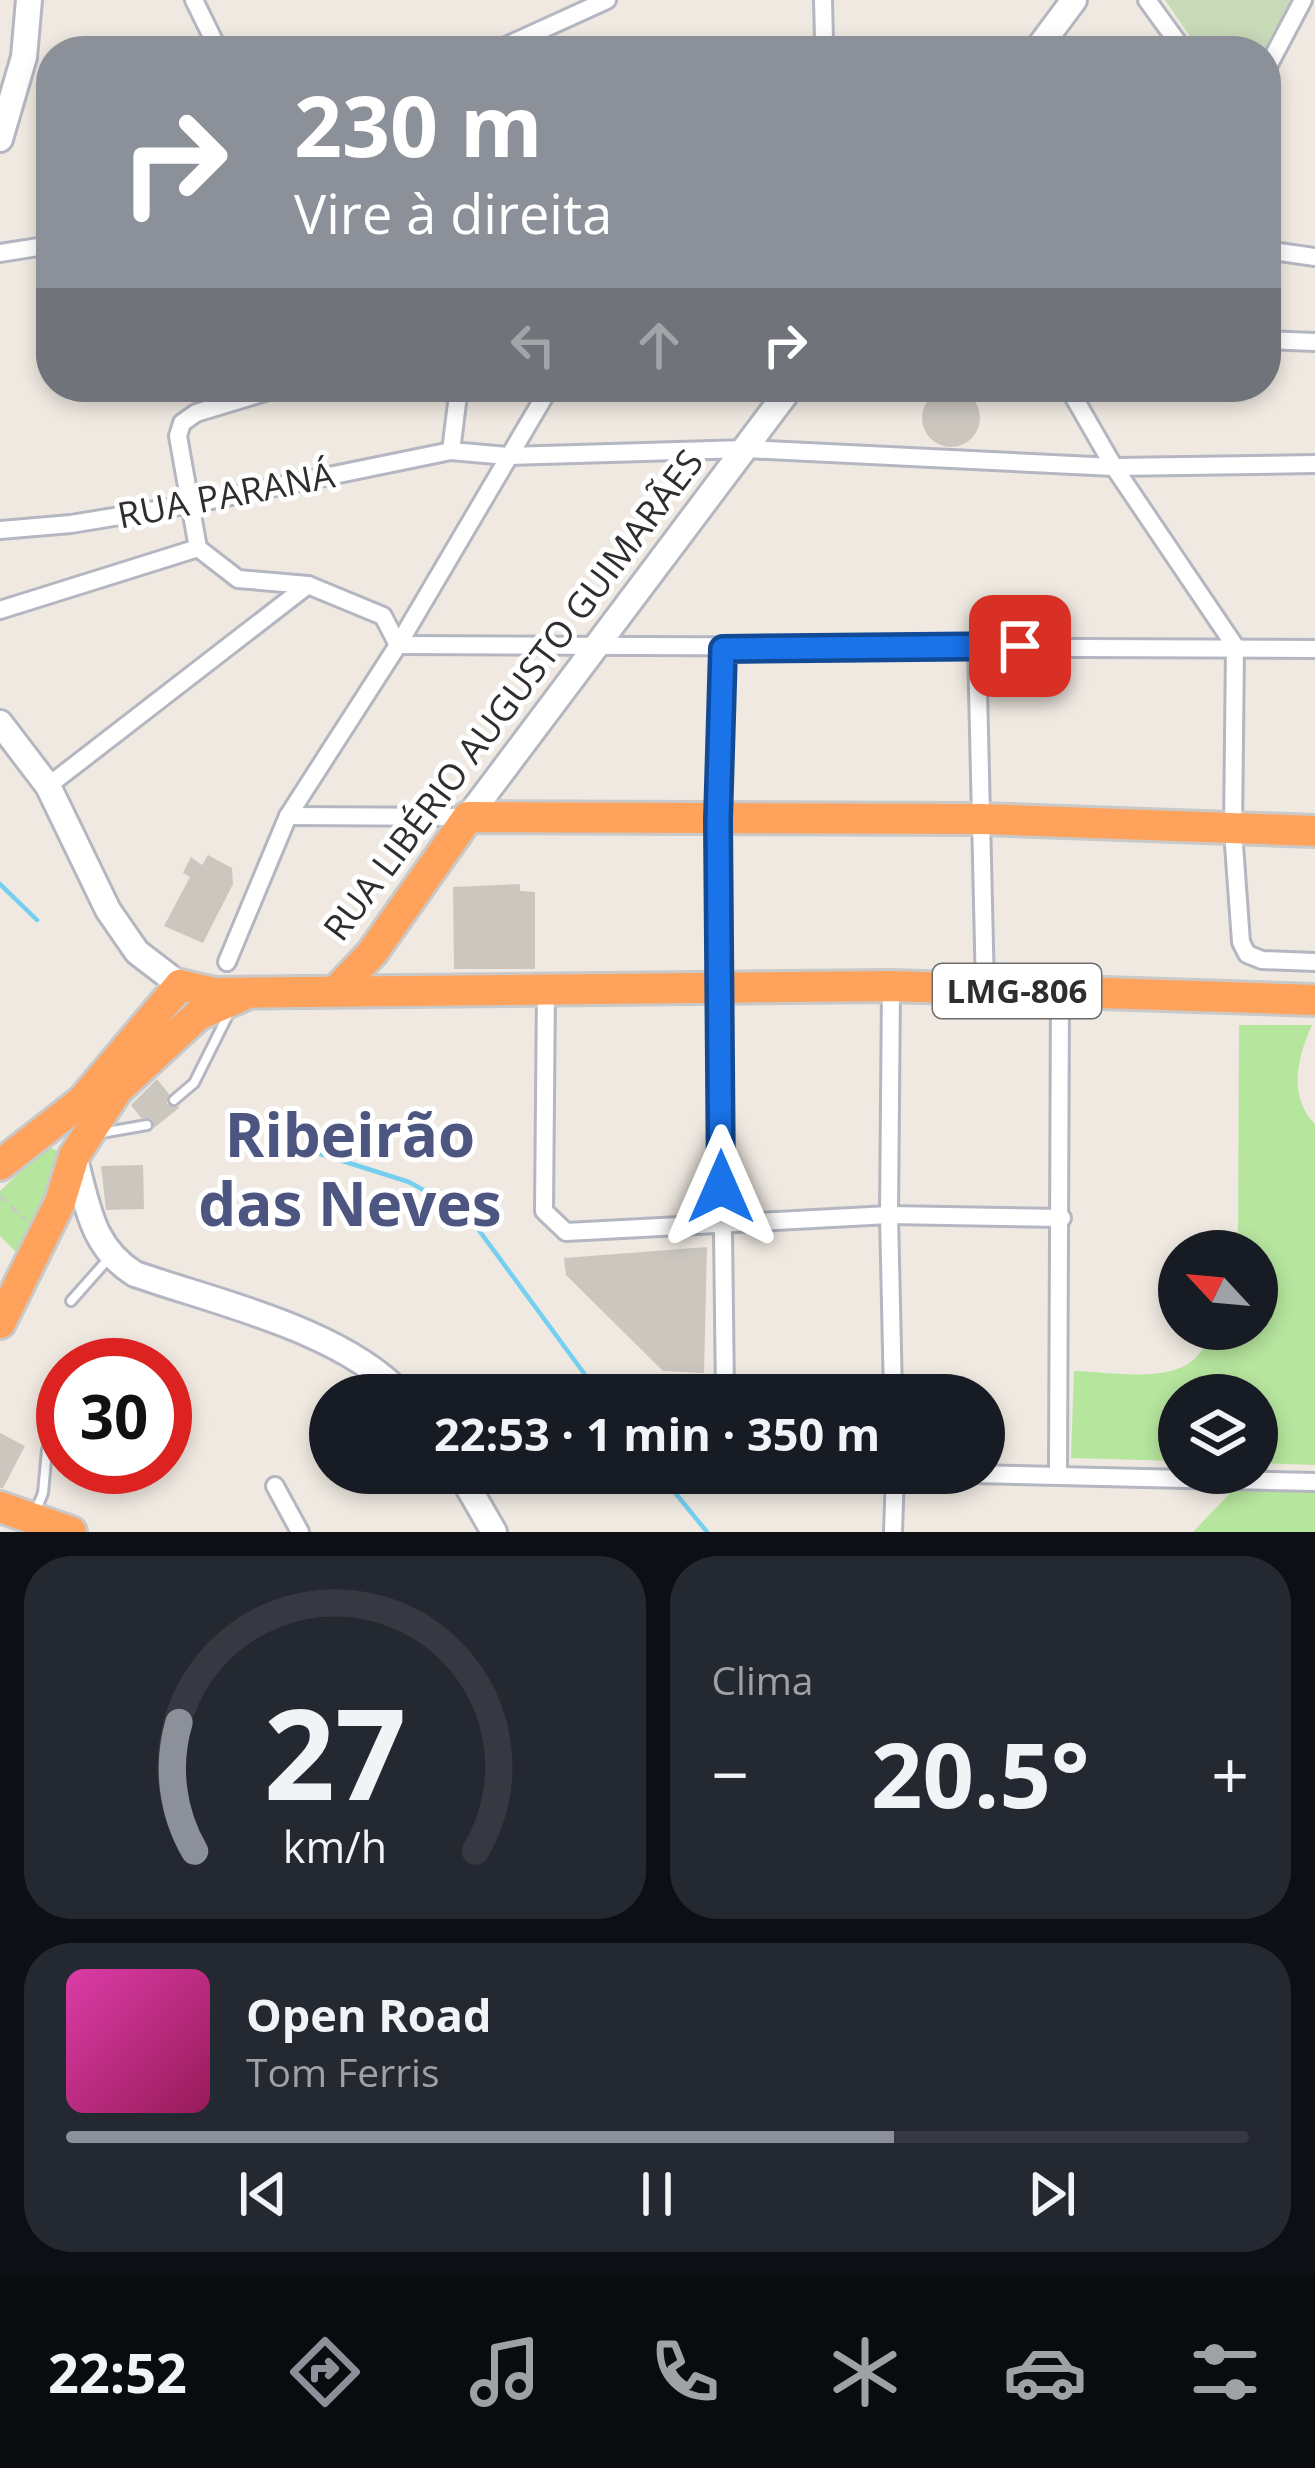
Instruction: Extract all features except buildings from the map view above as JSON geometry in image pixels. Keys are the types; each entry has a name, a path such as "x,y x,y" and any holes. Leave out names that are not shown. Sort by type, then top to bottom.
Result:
{"highway":[{"path":"468,817 981,819 1315,831"},
{"name":"RUA LIBÉRIO AUGUSTO GUIMARÃES","path":"337,990 372,953 468,817"},
{"path":"372,953 399,990"},
{"path":"0,1165 82,1101 180,985 198,1015"},
{"name":"LMG-806","path":"180,985 243,995 546,987 891,986 1315,1000"},
{"name":"LMG-806","path":"0,1323 44,1237 81,1146 117,1090 198,1015 243,995"},
{"path":"0,1508 71,1532"},
{"path":"0,1528 34,1517"}],"street":[{"path":"0,139 23,57 29,0"},
{"path":"194,0 212,36"},
{"path":"528,36 607,0"},
{"path":"823,0 824,36"},
{"path":"1047,36 1074,0"},
{"path":"1147,0 1173,36"},
{"path":"1281,42 1303,0"},
{"path":"0,253 36,247"},
{"path":"1281,252 1315,257"},
{"path":"1281,341 1315,342"},
{"path":"232,402 196,413 182,423 178,436 198,548 238,579 308,585 383,616 398,645"},
{"path":"451,451 457,402"},
{"path":"227,962 288,816 398,645 541,402"},
{"name":"RUA LIBÉRIO AUGUSTO GUIMARÃES","path":"468,817 780,402"},
{"path":"1076,402 1235,646 1233,831 1241,942 1247,954 1262,960 1315,962"},
{"name":"RUA PARANÁ","path":"0,530 192,504 451,451 507,456 746,448 1114,467 1315,464"},
{"path":"0,610 198,548"},
{"path":"48,786 308,585"},
{"path":"398,645 1315,649"},
{"path":"977,646 985,988"},
{"path":"723,649 718,820 725,1374"},
{"path":"0,723 48,786 108,910 137,952 180,985"},
{"path":"288,816 468,817"},
{"path":"891,986 893,1374"},
{"path":"546,987 544,1211 566,1232 889,1215 1062,1218"},
{"path":"1058,1474 1060,993"},
{"path":"81,1146 99,1242 111,1256 135,1274 332,1342 380,1374"},
{"path":"1005,1474 1315,1482"},
{"path":"275,1486 300,1532"},
{"path":"472,1494 494,1532"},
{"path":"893,1532 894,1494"}],"lane":[{"path":"174,1100 194,1083 243,995"},
{"path":"81,1146 146,1125"},
{"path":"71,1301 111,1256"},
{"path":"34,1517 43,1494"}],"path":[{"path":"0,1196 44,1237"}],"green space":[{"path":"1165,0 1294,0 1274,36 1190,36"},
{"path":"1239,1025 1312,1025 1298,1089 1315,1124 1315,1465 1278,1464 1278,1374 1158,1374 1158,1460 1071,1458 1074,1371 1156,1374 1191,1362 1202,1350 1278,1350 1278,1230 1238,1230"},
{"path":"46,1147 60,1151 60,1177 17,1253 0,1236 0,1191"},
{"path":"1315,1491 1315,1532 1193,1532 1229,1494"}],"waterway":[{"name":"Ribeirão das Neves","path":"0,884 37,920"},
{"name":"Ribeirão das Neves","path":"308,1150 409,1182 467,1214 585,1374"},
{"name":"Ribeirão das Neves","path":"676,1494 707,1532"}],"district":[{"name":"Ribeirão das Neves","path":"350,1170"}],"route":[{"path":"721,1187 718,820 723,649 1020,646"}]}
